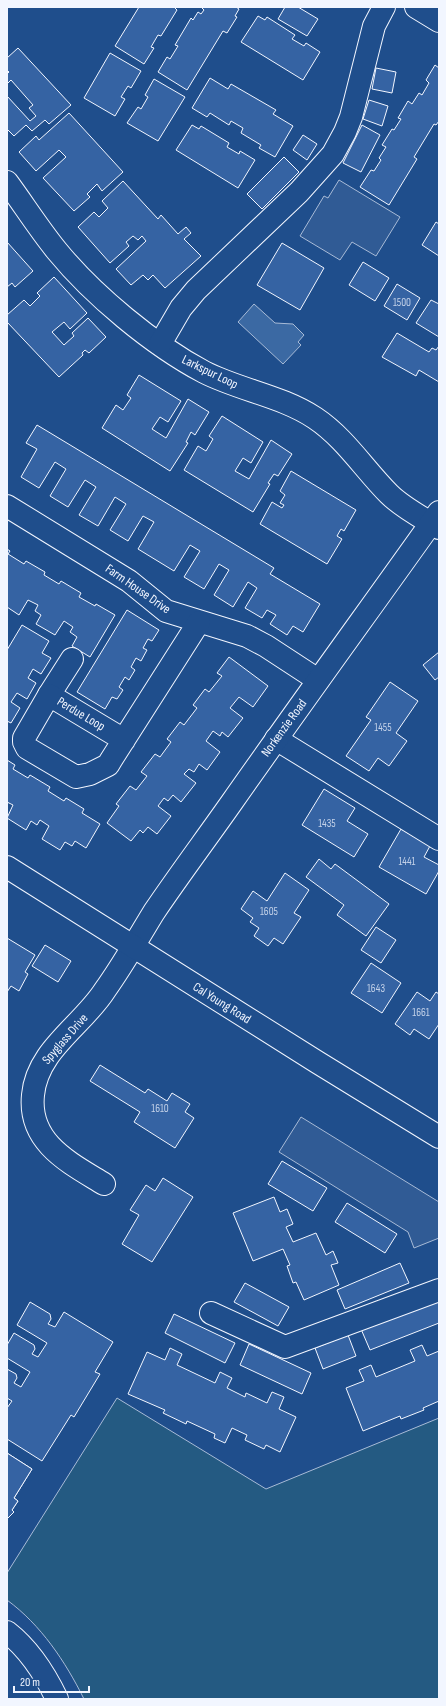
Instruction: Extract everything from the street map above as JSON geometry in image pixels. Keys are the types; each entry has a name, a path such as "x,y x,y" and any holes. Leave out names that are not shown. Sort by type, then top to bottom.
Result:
{"street":[{"path":"160,344 181,308 196,290 299,192 333,154 351,117 374,26 384,7"},
{"path":"416,7 439,21"},
{"name":"Larkspur Loop","path":"7,182 58,251 74,269 95,291 160,344 206,373 293,406 315,418 336,434 391,495 436,521"},
{"name":"Farm House Drive","path":"7,506 129,581 160,608 174,614 247,636 266,646 318,680"},
{"name":"Norkenzie Road","path":"134,946 154,912 276,739 436,521"},
{"name":"Perdue Loop","path":"124,740 50,695 24,738 25,745 33,752 72,775 80,777 108,765 124,740 199,622"},
{"path":"50,695 72,659"},
{"path":"276,739 439,839"},
{"name":"Cal Young Road","path":"7,867 439,1137"},
{"name":"Spyglass Drive","path":"104,1184 64,1159 48,1144 37,1126 32,1104 33,1094 35,1082 44,1061 57,1044 81,1021 97,1002 134,946"},
{"path":"211,1313 285,1347 439,1290"},
{"path":"7,1632 25,1650 40,1669 57,1699"}],"shaded area":[{"path":"339,180 400,217 376,256 352,242 340,260 300,236 324,196 328,198"},
{"path":"254,304 275,323 293,324 304,335 298,342 301,345 283,364 238,322"},
{"path":"301,1117 439,1202 439,1238 414,1248 408,1232 279,1152"},
{"path":"117,1398 266,1489 439,1418 439,1699 84,1699 69,1671 41,1632 7,1600 7,1573"}],"building":[{"path":"139,7 175,7 177,10 161,36 158,35 151,47 154,48 144,64 115,46"},
{"path":"201,7 236,7 239,9 235,16 237,17 227,33 223,31 187,90 158,72 167,57 170,59 178,46 175,45 191,18 193,20 198,12 201,14 204,10"},
{"path":"285,7 298,7 318,19 307,36 278,19"},
{"path":"258,16 265,20 267,17 295,35 292,39 304,46 306,43 320,52 303,80 241,42"},
{"path":"18,48 71,105 49,124 45,120 32,131 26,125 14,136 7,129 7,96 30,121 36,116 29,108 33,105 11,80 7,84 7,74 9,72 7,70 7,58"},
{"path":"110,53 141,71 131,88 128,86 121,97 125,99 115,116 84,98"},
{"path":"435,65 439,68 439,121 436,125 434,124 414,157 417,159 389,205 360,187 371,170 374,171 381,160 379,158 386,147 382,145 392,129 394,130 401,119 398,118 408,101 412,104 419,93 422,95 429,83 426,80"},
{"path":"376,68 396,72 392,93 372,89"},
{"path":"210,78 228,89 231,84 276,110 273,114 293,126 275,157 259,148 261,145 241,133 243,128 231,121 229,125 210,113 207,117 192,108"},
{"path":"154,79 185,97 158,141 127,123 138,107 141,109 148,97 145,95"},
{"path":"369,100 388,106 382,126 363,119"},
{"path":"69,113 123,172 102,191 97,184 87,194 90,197 74,211 43,178 66,157 59,150 36,171 19,152 36,136 39,140"},
{"path":"192,125 199,129 201,126 229,143 227,147 239,154 240,151 255,160 238,188 176,150"},
{"path":"362,125 380,135 361,172 343,163"},
{"path":"303,135 317,144 307,160 293,150"},
{"path":"284,157 299,172 262,209 247,194"},
{"path":"123,181 158,219 161,215 178,234 186,227 191,233 184,239 201,256 165,288 153,275 148,280 143,275 131,285 116,269 146,241 142,236 138,240 133,236 126,242 129,246 110,263 78,227 94,212 99,217 108,208 102,201"},
{"path":"436,222 439,224 439,256 422,245"},
{"path":"7,242 33,271 15,287 12,283 7,287"},
{"path":"282,243 324,268 300,310 257,285"},
{"path":"363,262 389,278 375,301 349,285"},
{"path":"54,277 87,313 70,329 64,322 52,332 64,345 74,336 72,333 88,318 106,337 89,353 85,350 82,353 83,355 59,377 7,322 7,315 24,300 30,306 40,296 37,293"},
{"path":"397,284 420,298 407,320 384,306"},
{"path":"431,300 439,304 439,337 416,323"},
{"path":"397,333 429,352 432,348 436,350 439,346 439,382 419,370 416,376 382,357"},
{"path":"139,375 181,401 168,422 160,417 152,429 166,438 188,399 209,412 195,435 191,432 186,442 188,443 170,471 102,428 116,405 123,410 131,398 127,395"},
{"path":"222,416 263,442 251,463 243,458 235,471 249,479 271,440 292,454 278,476 274,474 268,483 270,484 253,512 184,470 198,446 206,451 213,439 209,436"},
{"path":"37,425 274,568 270,574 320,604 303,632 293,626 287,635 270,624 276,615 267,610 262,618 245,608 257,588 248,582 233,607 214,595 229,570 219,564 204,589 184,577 200,551 190,545 174,571 138,549 154,522 143,516 128,541 110,530 126,504 115,497 98,526 79,515 96,487 85,480 68,507 50,496 66,469 55,462 39,488 21,477 37,449 26,443"},
{"path":"291,471 356,510 344,531 341,529 337,536 342,539 327,564 260,524 272,502 282,508 284,505 280,503 285,495 280,491"},
{"path":"7,549 10,551 8,554 24,564 26,561 45,572 44,575 59,584 61,581 81,593 79,597 95,606 96,604 115,615 90,657 72,646 77,637 70,632 73,627 64,621 55,635 36,624 41,615 35,611 38,605 28,600 19,615 7,607"},
{"path":"127,610 159,630 152,641 148,639 143,648 147,650 141,661 136,658 131,667 135,670 129,680 125,677 119,687 123,690 117,699 112,697 105,709 77,692"},
{"path":"22,625 49,641 42,653 51,658 41,674 33,669 28,678 36,683 27,699 17,693 11,702 20,708 11,723 7,721 7,650"},
{"path":"439,652 439,677 435,680 423,665"},
{"path":"229,657 268,686 253,707 239,697 230,708 243,718 228,737 222,732 220,736 213,731 206,741 220,752 207,770 199,764 194,772 189,769 184,774 196,783 181,802 173,795 168,801 164,798 158,806 171,816 157,834 148,827 143,833 140,830 131,841 107,823 119,806 116,804 130,786 136,790 147,776 141,772 155,754 160,757 171,742 167,739 180,722 184,725 197,708 193,705 205,689 209,692 222,676 217,673"},
{"path":"390,682 418,701 396,733 407,741 389,766 378,758 369,771 346,756 371,720 366,717"},
{"path":"7,760 15,765 13,769 28,778 30,775 50,787 48,791 64,801 66,798 84,809 82,813 100,824 86,848 75,841 72,846 65,842 60,850 42,839 49,826 40,820 37,825 31,821 26,830 7,818 13,805 7,802"},
{"path":"324,789 355,808 347,821 368,834 354,857 302,825"},
{"path":"401,829 430,846 424,857 439,865 439,871 426,894 379,867"},
{"path":"319,859 331,869 335,864 389,904 366,936 337,915 344,905 306,877"},
{"path":"285,873 309,890 294,913 301,917 283,944 274,938 268,946 254,936 259,928 250,922 253,918 241,909 253,891 267,901"},
{"path":"376,927 396,940 381,963 361,950"},
{"path":"7,938 35,955 25,972 28,974 19,991 11,986 7,992"},
{"path":"45,945 71,961 58,982 32,966"},
{"path":"371,963 401,983 382,1013 351,993"},
{"path":"417,992 430,1001 436,992 439,994 439,1024 429,1039 414,1029 410,1035 395,1024"},
{"path":"100,1065 145,1093 148,1089 167,1101 172,1093 190,1104 185,1112 194,1118 175,1148 134,1122 140,1112 90,1081"},
{"path":"282,1161 327,1188 313,1211 268,1184"},
{"path":"163,1178 193,1197 152,1262 122,1244 139,1215 130,1210 146,1185 155,1191"},
{"path":"274,1197 280,1212 287,1209 293,1224 286,1227 293,1242 316,1233 326,1255 333,1251 338,1263 331,1265 339,1285 304,1300 296,1282 293,1283 287,1266 290,1265 283,1249 253,1261 233,1213"},
{"path":"347,1203 397,1234 385,1253 335,1222"},
{"path":"400,1263 409,1283 345,1309 337,1290"},
{"path":"245,1283 289,1307 278,1326 234,1302"},
{"path":"439,1298 439,1323 370,1350 361,1329"},
{"path":"30,1302 50,1314 51,1319 48,1324 55,1327 64,1312 113,1342 95,1372 100,1374 74,1417 71,1415 42,1461 7,1439 7,1408 12,1401 7,1398 7,1369 16,1374 17,1378 14,1383 21,1387 30,1372 7,1358 7,1345 14,1333 34,1345 35,1349 32,1354 38,1357 47,1343 17,1325"},
{"path":"174,1314 235,1343 225,1363 165,1333"},
{"path":"348,1335 356,1356 323,1369 315,1348"},
{"path":"249,1344 311,1373 302,1394 240,1365"},
{"path":"422,1345 427,1356 439,1351 439,1401 423,1408 424,1410 401,1419 400,1416 363,1431 346,1388 364,1381 359,1370 371,1365 376,1377 415,1361 410,1350"},
{"path":"170,1348 182,1354 177,1365 215,1383 220,1372 232,1378 227,1388 245,1397 246,1393 267,1403 272,1392 284,1397 279,1409 296,1417 280,1452 266,1445 264,1449 245,1440 247,1435 232,1428 225,1443 214,1438 215,1434 187,1421 186,1424 163,1413 165,1410 128,1394 147,1352 165,1360"},
{"path":"7,1453 32,1469 14,1498 18,1501 12,1510 14,1512 7,1519"},
{"path":"7,1453 32,1469 14,1498 18,1501 12,1510 14,1512 7,1519"}]}
